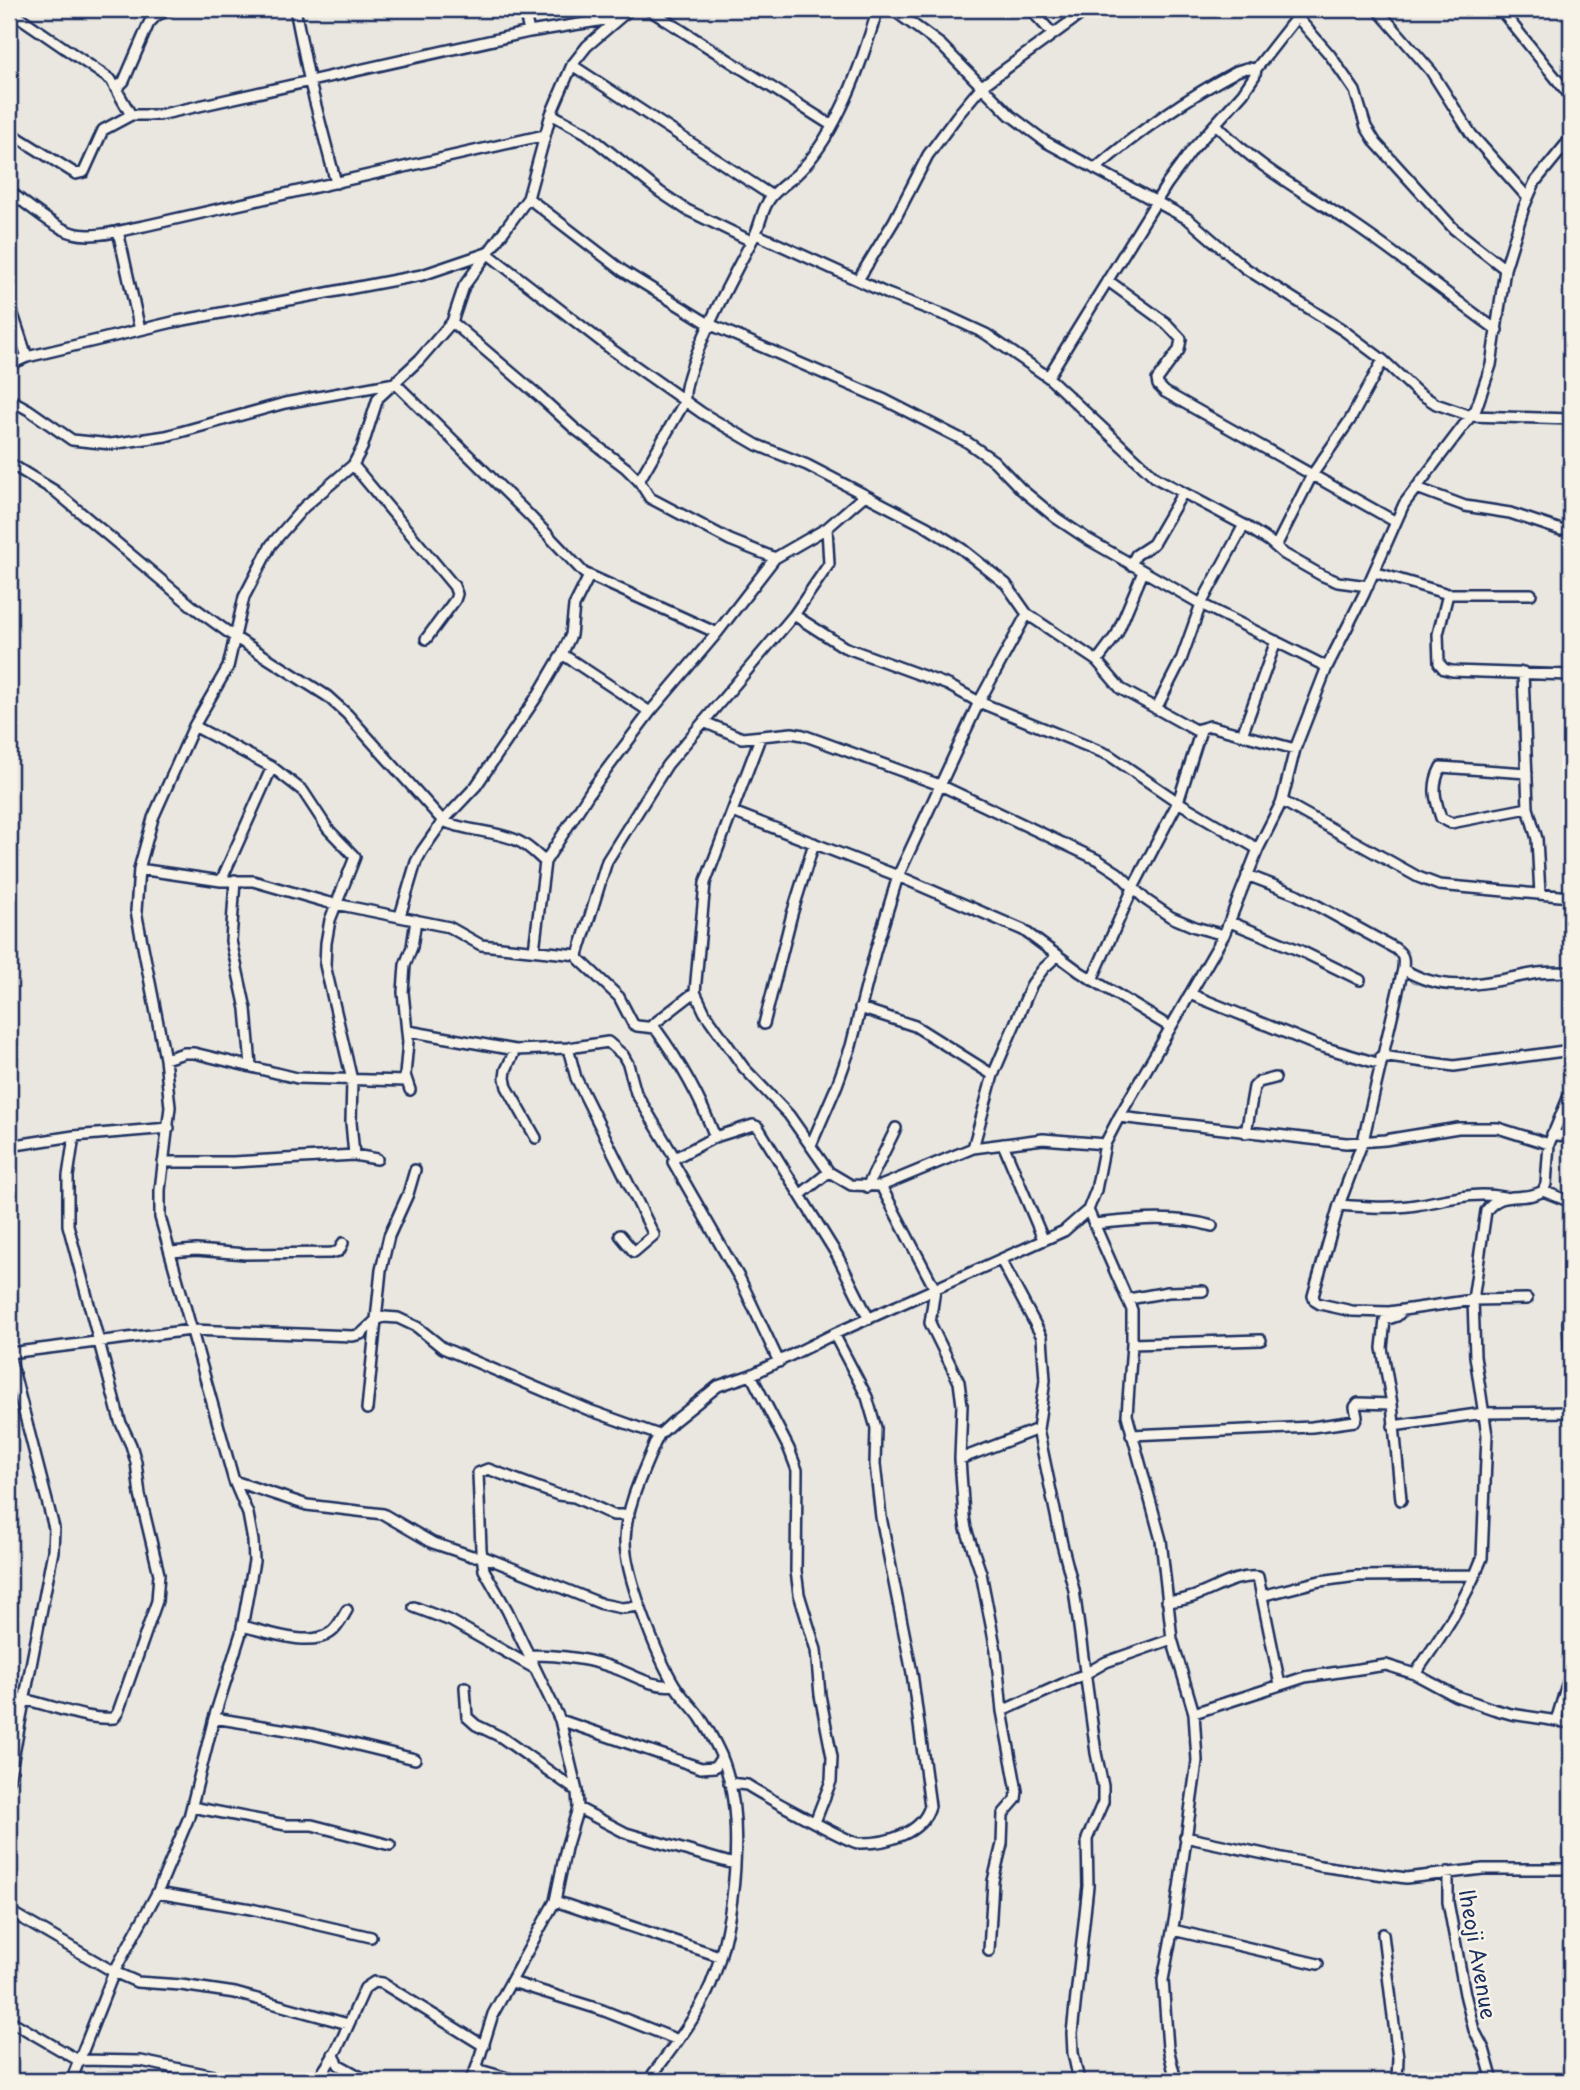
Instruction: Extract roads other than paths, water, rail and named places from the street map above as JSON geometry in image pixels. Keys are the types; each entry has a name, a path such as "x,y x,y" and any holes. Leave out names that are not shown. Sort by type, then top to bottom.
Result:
{"street":[{"path":"117,88 124,81 149,23 157,15 172,9"},
{"path":"295,9 310,83 336,183"},
{"path":"524,9 529,32"},
{"path":"71,2081 114,1972 157,1893 192,1807 214,1718 242,1626 254,1561 247,1514 234,1480 160,1217 159,1203 170,1107 165,1059 138,925 136,892 139,869 153,818 194,726 228,667 244,597 271,545 304,507 353,465 362,448 378,398 419,360 452,322 464,286 528,198 551,114 572,65 587,46 630,9"},
{"path":"648,9 831,125"},
{"path":"639,481 685,401 686,386 709,324 766,205 772,196 798,174 831,125 860,64 878,9"},
{"path":"892,9 941,45 1019,122 1046,142 1188,219 1245,268 1343,330 1384,360 1416,391 1436,404 1471,416 1571,417"},
{"path":"1030,9 1052,33"},
{"path":"858,280 894,221 928,155 982,86 1088,9"},
{"path":"1377,9 1431,71 1471,134 1528,198"},
{"path":"1500,9 1571,97"},
{"path":"9,10 111,80 131,116"},
{"path":"1048,377 1156,201 1192,150 1243,93 1255,75 1255,69 1300,13 1355,91 1366,127 1376,143 1454,229 1505,270"},
{"path":"9,132 57,163 81,174 103,130 131,116 159,115 529,32 618,18"},
{"path":"572,65 772,196"},
{"path":"1095,169 1175,105 1237,71 1255,69"},
{"path":"551,114 586,133 687,210 986,334 1048,377 1156,478 1244,525 1321,576 1338,582 1367,586"},
{"path":"1216,124 1248,156 1311,200 1352,224 1497,330"},
{"path":"9,191 73,233 118,231 545,135"},
{"path":"651,2081 710,1985 734,1894 734,1817 722,1757 700,1717 674,1685 640,1606 626,1552 629,1515 645,1466 659,1435 687,1409 718,1386 751,1375 834,1334 1064,1231 1088,1210 1096,1190 1105,1144 1230,922 1258,849 1282,801 1294,749 1327,667 1404,504 1479,402 1491,365 1505,270 1528,198 1540,176 1571,138"},
{"path":"528,198 623,271 709,324 873,394 967,442 994,461 1021,489 1056,518 1130,565 1327,667"},
{"path":"118,231 140,330"},
{"path":"9,365 27,357 140,330 422,275 487,253"},
{"path":"487,253 611,349 685,401 757,445 807,465 927,527 984,565 1006,584 1027,614 1097,661 1121,689 1195,730 1210,726 1294,749"},
{"path":"1107,280 1166,323 1181,339 1179,350 1157,380 1165,392 1396,522"},
{"path":"9,302 27,357"},
{"path":"452,322 639,481 643,490 658,503 730,540 775,558"},
{"path":"1276,546 1312,475 1350,420 1384,360"},
{"path":"9,399 72,440 111,444 166,436 285,404 395,383"},
{"path":"395,383 589,576 717,633"},
{"path":"9,463 55,491 172,590 236,638 301,678 337,705 443,821 457,827 517,841 530,848 544,862"},
{"path":"353,465 454,586 456,600 426,639"},
{"path":"1417,488 1465,506 1510,513 1562,530"},
{"path":"1130,565 1136,555 1153,544 1182,494"},
{"path":"534,950 544,862 592,789 650,712 717,633 775,558 827,528 865,495"},
{"path":"1156,709 1181,660 1201,604 1244,525"},
{"path":"695,992 651,1026 641,1027 634,1024 619,997 578,955 607,861 667,765 794,615 829,564 827,528"},
{"path":"1097,661 1117,634 1143,572"},
{"path":"1374,572 1448,594 1531,594"},
{"path":"400,916 416,862 443,821 476,786 538,695 562,654 571,635 574,606 589,576"},
{"path":"1448,594 1438,634 1439,663 1444,669 1571,675"},
{"path":"811,1145 851,1046 898,876 979,702 1027,614"},
{"path":"794,615 844,647 948,685 979,702 1110,755 1178,802 1258,849"},
{"path":"1242,735 1276,641"},
{"path":"562,654 650,712"},
{"path":"1523,672 1528,808 1537,839 1540,894"},
{"path":"704,722 742,738 792,733 803,735 940,785 1098,860 1171,918 1195,928 1224,935"},
{"path":"194,726 272,767 303,791 328,829 355,856 330,920 326,943 326,965 352,1080 351,1122 354,1155"},
{"path":"1091,980 1134,886 1178,802 1201,730"},
{"path":"761,738 705,883 695,992 711,1022 744,1068 789,1115 829,1172 851,1185 881,1186 973,1148 1043,1139 1105,1144"},
{"path":"221,881 272,767"},
{"path":"1527,773 1441,767 1435,779 1434,796 1441,818 1451,823 1528,808"},
{"path":"1282,801 1418,877 1439,885 1571,897"},
{"path":"733,812 898,876 1023,930 1091,980 1170,1027"},
{"path":"764,1024 792,914 814,843"},
{"path":"139,869 221,881 253,881 337,904 455,929 481,945 578,955"},
{"path":"1247,876 1296,894 1396,948 1402,954 1403,969 1363,1141 1339,1205 1313,1296 1315,1301 1361,1312 1402,1311 1473,1300 1527,1299"},
{"path":"235,880 231,941 246,1009 251,1066"},
{"path":"165,1059 194,1053 297,1078 408,1086 408,1031 403,992 405,965 412,947 416,920"},
{"path":"1230,922 1301,951 1360,980"},
{"path":"973,1148 993,1075 1032,984 1058,955"},
{"path":"1403,969 1438,984 1461,986 1539,973 1571,972"},
{"path":"1190,994 1316,1045 1380,1060 1454,1066 1571,1050"},
{"path":"860,1008 915,1026 993,1075"},
{"path":"651,1026 675,1056 705,1109 715,1137"},
{"path":"408,1031 514,1050 568,1048 603,1042 612,1044 628,1064 636,1093 675,1158 673,1162 740,1279 779,1362"},
{"path":"568,1048 576,1078 654,1234 634,1251 620,1234"},
{"path":"514,1050 505,1078 536,1138"},
{"path":"1246,1133 1254,1087 1259,1082 1275,1078"},
{"path":"1543,1191 1550,1139 1571,1091"},
{"path":"1119,1117 1346,1143 1385,1140 1458,1128 1513,1131 1550,1139 1571,1137"},
{"path":"675,1158 715,1137 754,1125 758,1127 837,1255 869,1319"},
{"path":"9,1146 74,1136 169,1128"},
{"path":"867,1187 896,1128"},
{"path":"9,1697 98,1718 114,1718 157,1601 159,1574 140,1495 136,1462 120,1421 68,1225 67,1185 74,1136"},
{"path":"1003,1144 1043,1239"},
{"path":"163,1162 233,1162 354,1155 377,1159"},
{"path":"367,1409 381,1270 390,1236 415,1170"},
{"path":"800,1195 829,1172"},
{"path":"881,1186 935,1289 930,1323 958,1382 961,1395 960,1459 966,1529 981,1573 1018,1795 1003,1814 1002,1844 993,1881 989,1951"},
{"path":"1339,1205 1384,1208 1474,1194 1528,1196 1543,1191 1571,1202"},
{"path":"1415,1674 1454,1617 1482,1558 1487,1435 1475,1356 1473,1300 1486,1211 1492,1203 1504,1197"},
{"path":"1088,1210 1132,1310 1127,1415 1161,1540 1172,1639 1194,1713 1196,1761 1162,1994 1167,2048 1176,2081"},
{"path":"1094,1224 1130,1220 1194,1220 1212,1226"},
{"path":"171,1251 331,1253 339,1251 343,1243"},
{"path":"1001,1259 1042,1337 1045,1380 1038,1429 1072,1580 1103,1800 1087,1839 1088,1886 1073,2018 1073,2053 1079,2081"},
{"path":"1129,1299 1168,1292 1203,1291"},
{"path":"1571,1294 1568,1323 1571,1375"},
{"path":"1401,1500 1392,1404 1382,1343 1385,1320 1402,1311"},
{"path":"9,1780 53,1551 54,1528 9,1353 191,1330 346,1337 361,1334 376,1320 390,1317 407,1321 443,1348 589,1410 659,1435"},
{"path":"729,1783 747,1786 856,1843 892,1838 916,1829 927,1817 930,1806 912,1673 881,1517 875,1464 876,1428 867,1398 834,1334"},
{"path":"1132,1344 1261,1340"},
{"path":"751,1375 797,1470 796,1571 799,1594 816,1650 820,1695 832,1757 831,1781 815,1822"},
{"path":"1131,1435 1312,1427 1355,1421 1355,1407 1358,1403 1392,1404"},
{"path":"1393,1426 1484,1413 1571,1412"},
{"path":"960,1459 1038,1429"},
{"path":"470,2081 494,2014 555,1901 578,1808 577,1791 560,1720 530,1656 484,1570 477,1477 483,1469 498,1471 558,1495 574,1497 613,1515 629,1515"},
{"path":"234,1480 307,1505 383,1514 433,1543 472,1556 482,1556 602,1604 622,1608 640,1606"},
{"path":"1261,1596 1320,1581 1357,1576 1475,1575"},
{"path":"1167,1601 1186,1600 1216,1587 1255,1576 1259,1579 1280,1685"},
{"path":"414,1607 451,1621 535,1668"},
{"path":"242,1626 297,1639 317,1639 335,1629 347,1610"},
{"path":"1002,1711 1106,1662 1172,1639"},
{"path":"530,1656 560,1655 582,1658 657,1686 674,1685"},
{"path":"1194,1713 1305,1677 1386,1665 1415,1674 1467,1701 1511,1714 1571,1723"},
{"path":"1556,1721 1571,1671"},
{"path":"465,1686 467,1717 476,1725 501,1737 577,1791"},
{"path":"214,1718 312,1734 415,1759"},
{"path":"560,1720 701,1768 715,1767 722,1757"},
{"path":"192,1807 286,1825 312,1825 390,1845"},
{"path":"578,1808 626,1833 734,1864"},
{"path":"1185,1837 1344,1870 1406,1878 1483,1869 1571,1869"},
{"name":"Iheoji Avenue","path":"1448,1872 1448,1902 1465,1994 1474,2030 1484,2049 1493,2081"},
{"path":"157,1893 251,1909 371,1937"},
{"path":"555,1901 719,1956"},
{"path":"9,1912 114,1972 137,1982 235,1993 348,2024"},
{"path":"1173,1930 1318,1964"},
{"path":"1383,1934 1398,2057 1397,2081"},
{"path":"315,2081 333,2054 365,1988 374,1982 383,1983 484,2046"},
{"path":"512,1982 602,2010 678,2040"},
{"path":"9,2020 78,2060 141,2061 238,2081"},
{"path":"333,2054 339,2064 368,2081"},
{"path":"476,2069 518,2081"}]}
